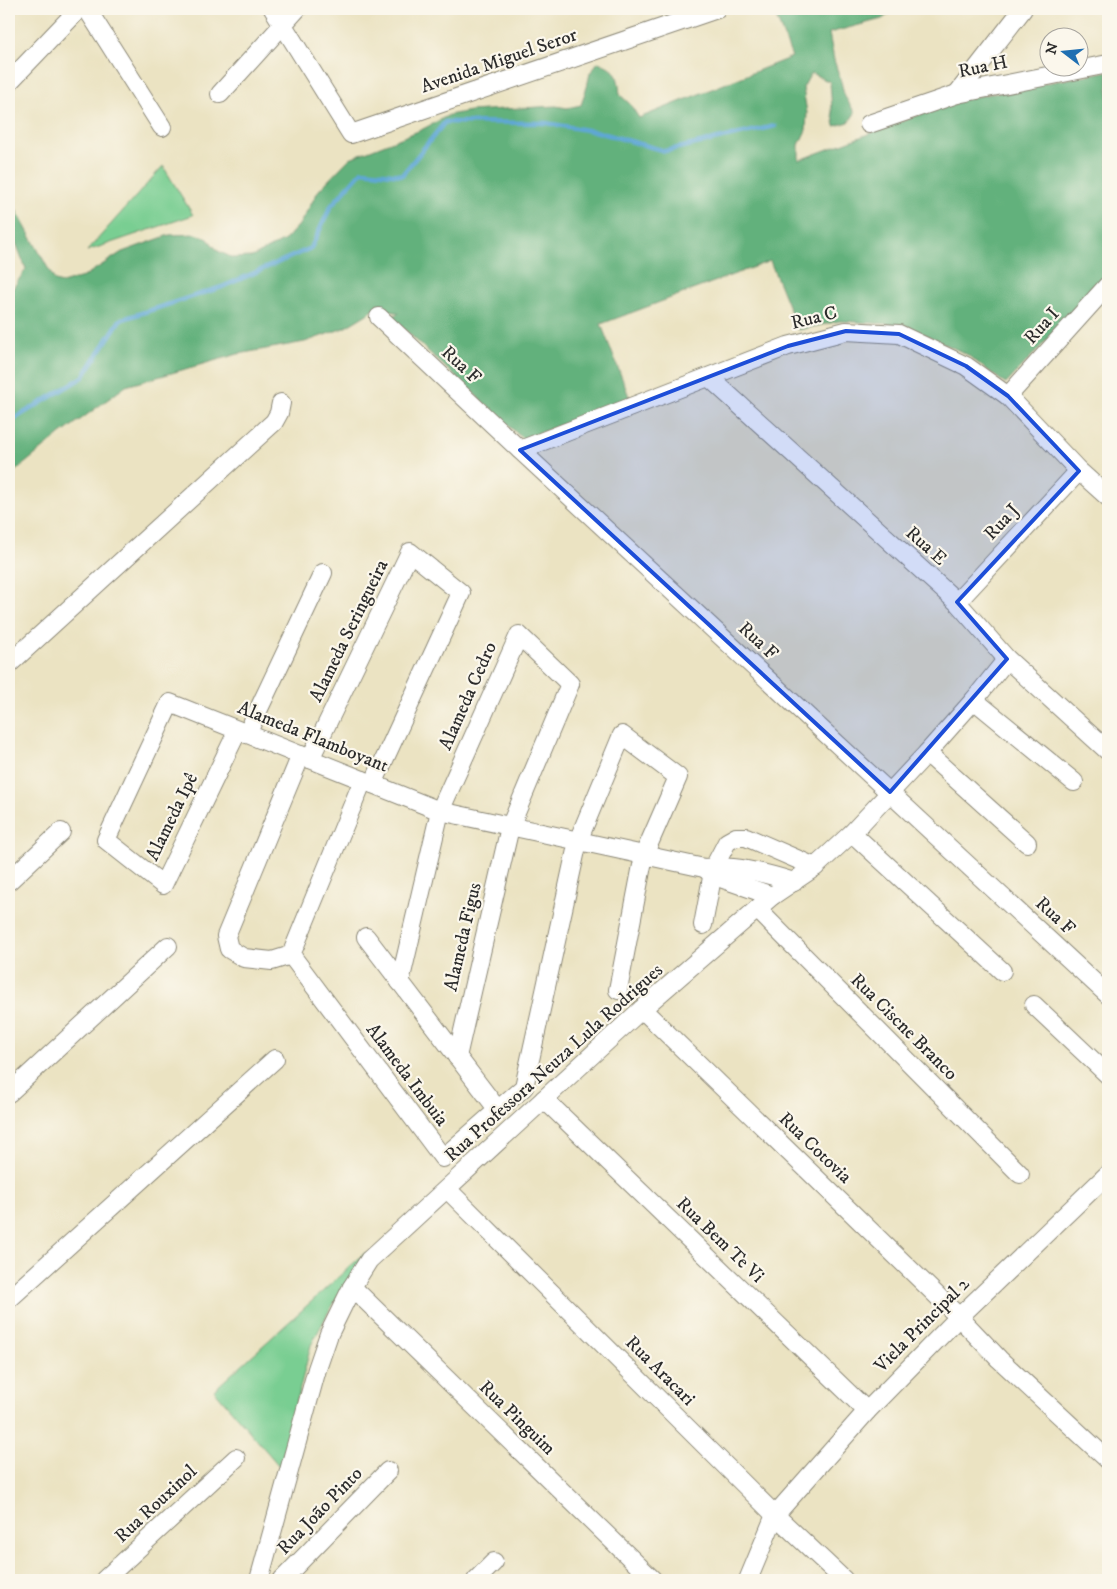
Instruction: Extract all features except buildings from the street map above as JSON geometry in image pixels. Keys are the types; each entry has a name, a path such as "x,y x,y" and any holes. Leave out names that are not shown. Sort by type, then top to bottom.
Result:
{"street":[{"path":"9,82 78,9"},
{"path":"87,9 162,127"},
{"path":"220,94 278,16 297,9"},
{"name":"Avenida Miguel Seror","path":"278,16 351,134 717,9"},
{"path":"957,94 1023,9"},
{"name":"Rua H","path":"869,124 957,94 1108,64"},
{"name":"Rua I","path":"1008,396 1108,285"},
{"name":"Rua F","path":"379,317 1108,995"},
{"name":"Rua C","path":"520,450 710,378 788,346 846,331 899,334 966,366 1008,396 1079,471 1108,497"},
{"name":"Rua E","path":"710,378 956,602 1007,659 1108,751"},
{"path":"9,664 274,422 280,414 281,403"},
{"name":"Rua J","path":"956,602 1079,471"},
{"name":"Alameda Seringueira","path":"305,757 410,552 461,593 368,782"},
{"path":"243,732 323,573"},
{"name":"Alameda Cedro","path":"440,811 519,635 570,684"},
{"name":"Rua Professora Neuza Lula Rodrigues","path":"259,1580 317,1369 329,1334 352,1287 369,1260 642,1010 772,896 815,867 852,833 927,753 1007,659"},
{"name":"Alameda Figus","path":"457,1057 510,827 570,684"},
{"path":"974,700 1074,782"},
{"name":"Alameda Flamboyant","path":"106,840 170,703 440,811 710,870"},
{"name":"Alameda Ipê","path":"106,840 163,884 243,732"},
{"path":"578,841 622,735 678,777 644,856 618,990"},
{"path":"927,753 1027,843"},
{"path":"305,757 226,936 229,949 244,958 272,961 291,955 368,782"},
{"path":"400,982 440,811"},
{"path":"9,881 60,832"},
{"path":"852,833 1002,971"},
{"path":"703,925 710,870 727,842 736,837 746,837 815,867"},
{"name":"Alameda Imbuia","path":"291,955 443,1158 524,1087 578,841"},
{"path":"710,870 762,872 794,882"},
{"path":"710,870 772,896"},
{"name":"Rua Ciscne Branco","path":"758,910 1020,1174"},
{"path":"366,937 498,1110"},
{"path":"9,1093 168,946"},
{"path":"1034,1005 1108,1075"},
{"name":"Rua Cotovia","path":"642,1010 999,1358 1108,1460"},
{"path":"9,1299 275,1059"},
{"name":"Rua Bem Te Vi","path":"544,1099 867,1411"},
{"name":"Viela Principal 2","path":"748,1580 775,1515 867,1411 959,1317 1108,1174"},
{"name":"Rua Aracari","path":"447,1189 775,1515 844,1580"},
{"name":"Rua Pinguim","path":"352,1287 653,1580"},
{"name":"Rua Rouxinol","path":"104,1580 236,1458"},
{"name":"Rua João Pinto","path":"282,1580 388,1471"},
{"path":"476,1580 494,1562"}],"highlighted area":[{"path":"846,331 899,334 966,366 1008,396 1079,471 957,602 1007,659 890,792 520,450 788,346"}],"green space":[{"path":"773,9 897,9 882,19 829,33 844,95 855,113 849,122 835,126 830,82 811,73 803,88 807,113 806,130 799,145 799,160 959,100 1072,78 1090,78 1090,75 1108,71 1108,274 1006,384 966,354 905,325 840,321 798,330 770,261 601,324 630,399 523,439 391,317 399,313 377,308 344,328 305,342 238,354 126,386 61,434 9,476 9,294 26,269 16,243 9,235 9,197 55,281 62,283 83,277 122,252 169,235 196,234 207,238 218,251 233,258 252,257 285,240 299,225 319,190 350,158 421,130 449,115 470,111 556,106 567,108 581,105 590,73 598,62 610,67 616,74 620,95 630,104 639,118 792,57"},
{"path":"163,166 193,215 87,251"},
{"path":"366,1252 328,1313 311,1345 280,1467 214,1390"}],"waterway":[{"path":"9,422 83,377 120,320 222,287 311,248 331,206 362,171 402,175 445,122 546,123 598,132 665,151 775,126"}]}
